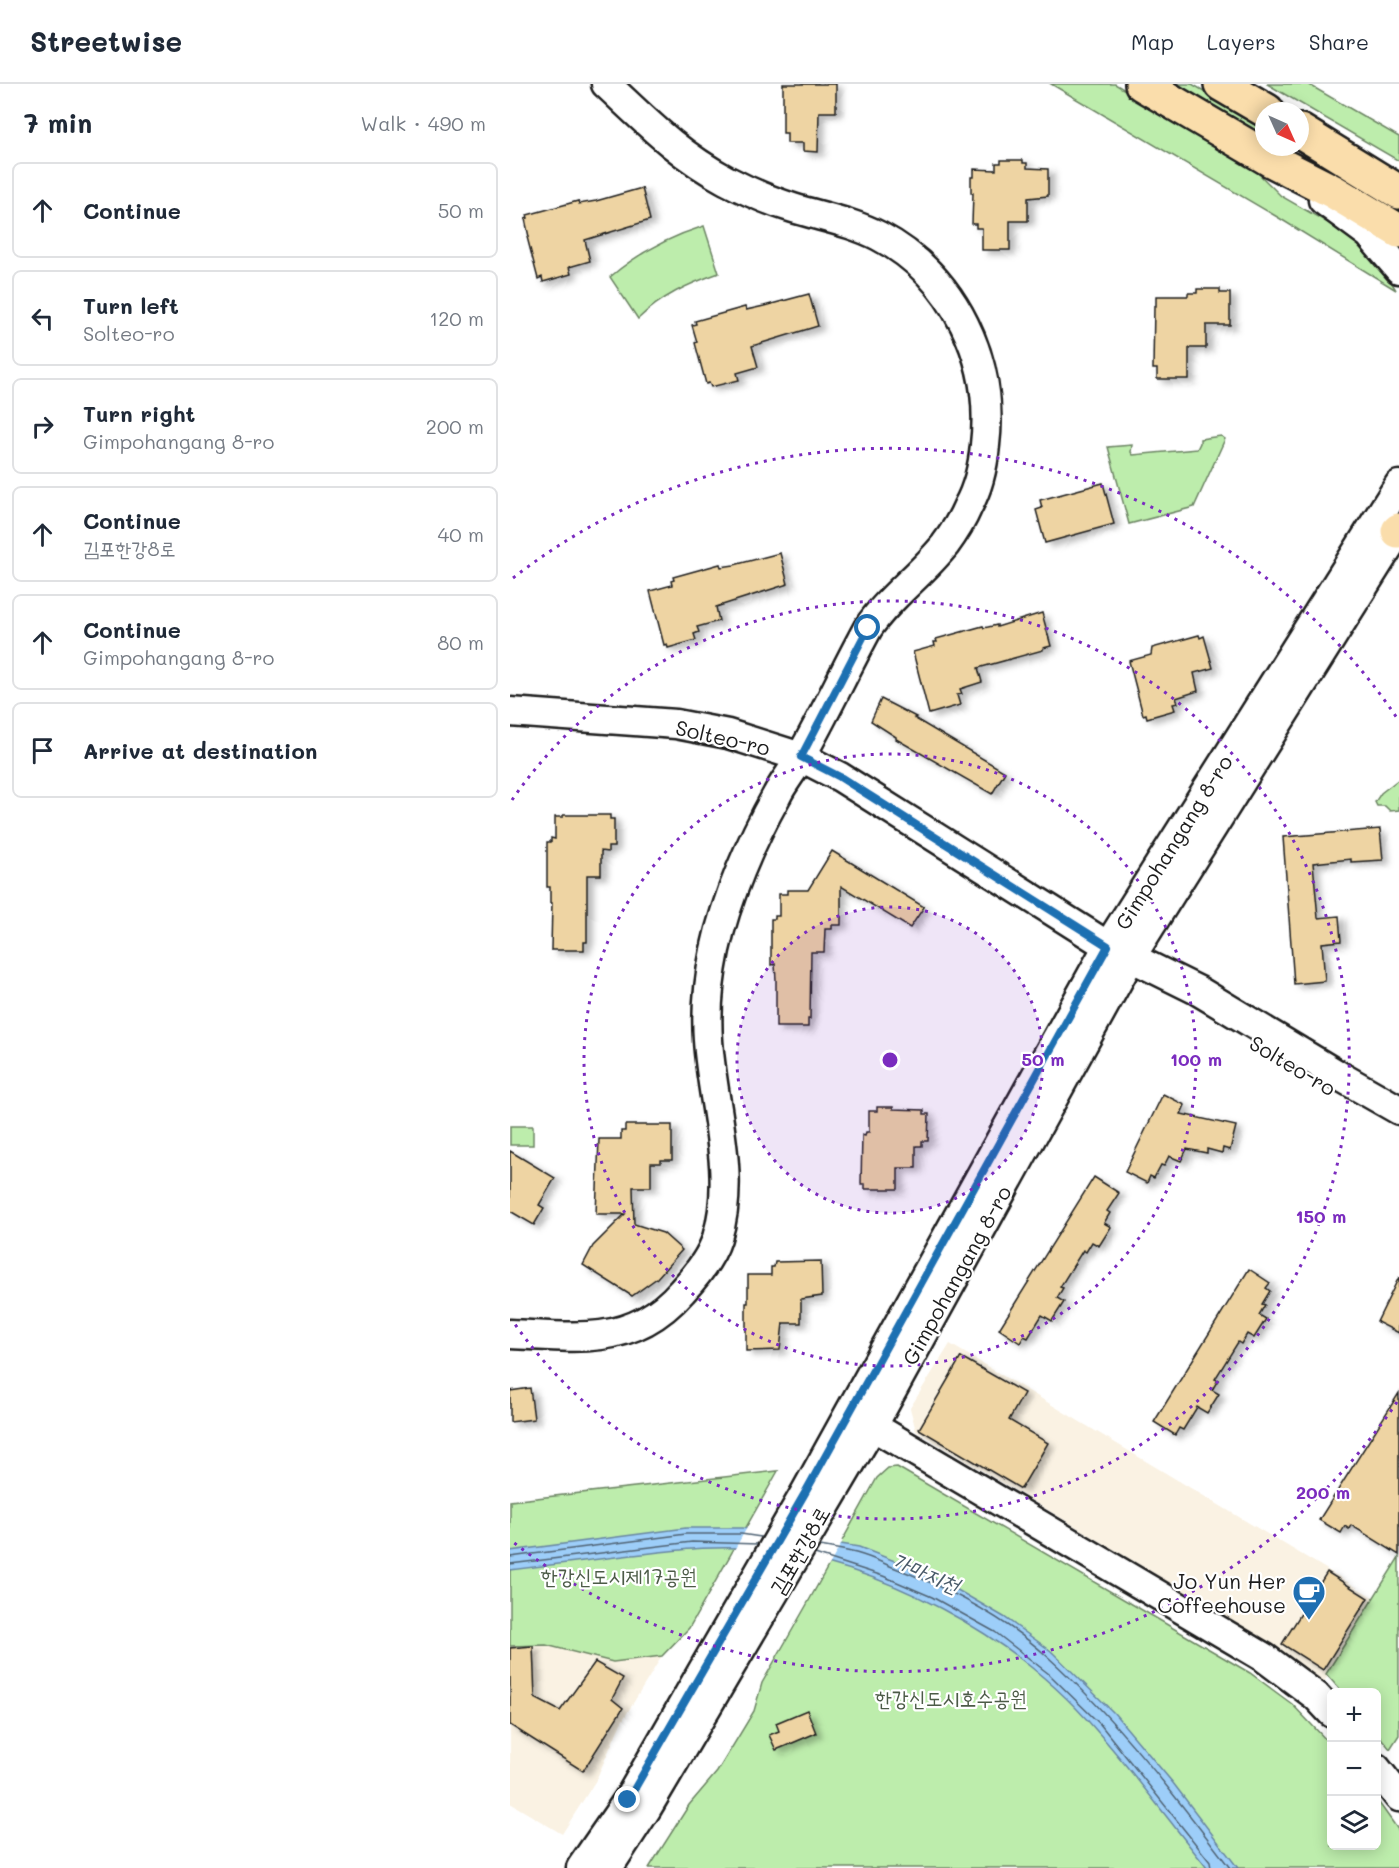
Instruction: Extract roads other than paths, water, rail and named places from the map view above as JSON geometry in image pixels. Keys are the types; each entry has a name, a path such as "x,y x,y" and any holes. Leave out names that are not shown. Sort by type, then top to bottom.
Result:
{"main road":[{"path":"1142,84 1271,160 1335,192 1399,231"},
{"path":"1230,89 1255,104"},
{"path":"1230,89 1255,102"},
{"path":"1309,128 1399,172"},
{"path":"1309,137 1399,192"}],"street":[{"path":"510,1334 601,1335 621,1331 643,1322 671,1303 693,1280 713,1247 721,1220 724,1188 722,1148 708,1041 710,983 723,918 734,886 777,794 801,757 868,628 879,611 946,544 970,503 979,478 987,431 981,365 970,334 954,305 935,281 903,251 859,227 771,200 728,181 677,150 606,84"},
{"path":"1271,160 1369,234 1399,269"},
{"path":"1393,528 1399,466"},
{"name":"Gimpohangang 8-ro","path":"818,1495 1119,951 1393,528 1399,485"},
{"name":"Solteo-ro","path":"510,712 676,724 728,734 801,757 856,787 1119,951 1197,990 1399,1110"},
{"name":"Solteo-ro","path":"1119,951 1183,1000 1399,1128"},
{"path":"861,1420 1265,1658 1316,1696 1327,1708"},
{"name":"김포한강8로","path":"755,1602 818,1495"},
{"path":"581,1868 628,1800 755,1602"},
{"path":"608,1868 647,1808 755,1602"},
{"path":"1381,1773 1399,1797"}],"water":[{"path":"686,1528 742,1528 859,1547 910,1567 954,1588 1004,1617 1051,1651 1114,1713 1173,1783 1238,1868 1207,1868 1096,1730 1063,1695 1026,1663 985,1634 942,1609 896,1587 849,1570 802,1557 739,1548 677,1550 510,1570 510,1551"}],"place":[{"name":"Jo Yun Her Coffeehouse","path":"1309,1621"}],"water label":[{"name":"가마지천","path":"926,1572"}],"park label":[{"name":"한강신도시제17공원","path":"619,1575"},
{"name":"한강신도시호수공원","path":"951,1697"}]}
